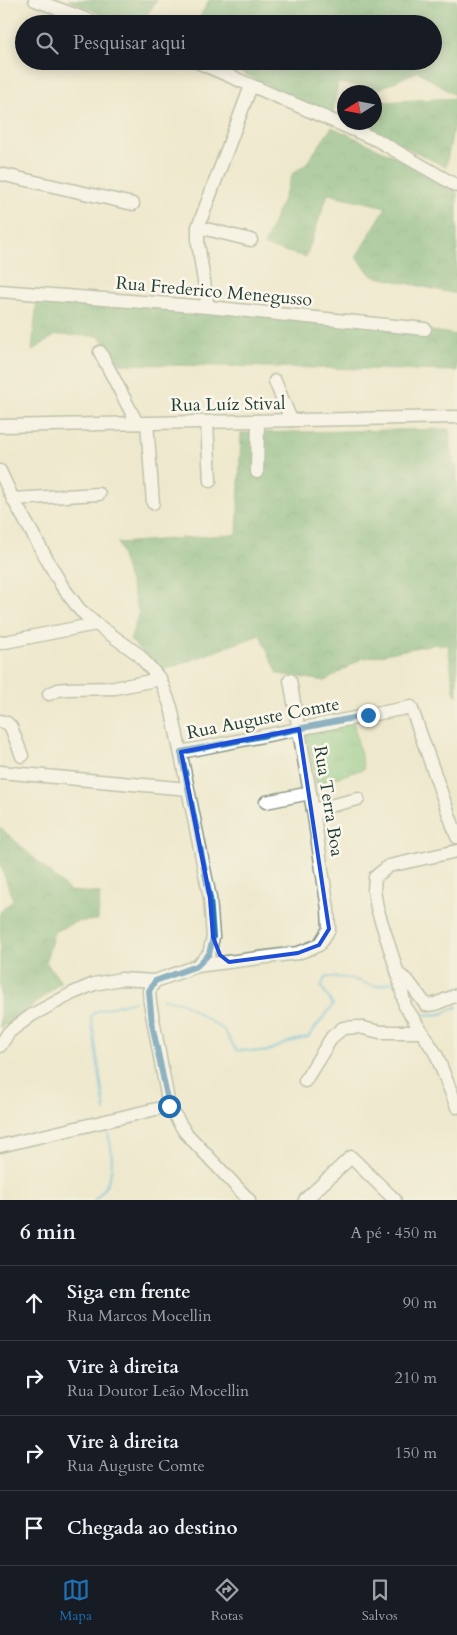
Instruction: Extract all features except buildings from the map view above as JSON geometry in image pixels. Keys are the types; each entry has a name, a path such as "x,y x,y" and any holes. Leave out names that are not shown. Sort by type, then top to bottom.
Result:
{"street":[{"path":"35,0 74,15"},
{"path":"215,70 377,140 457,186"},
{"path":"208,307 198,243 198,227 251,86"},
{"path":"0,174 133,204"},
{"path":"198,227 251,240"},
{"name":"Rua Frederico Menegusso","path":"0,291 208,307 426,328"},
{"path":"100,352 142,423 153,503"},
{"path":"275,381 291,420"},
{"name":"Rua Luíz Stival","path":"0,426 457,417"},
{"path":"257,472 258,421"},
{"path":"207,422 210,481"},
{"path":"0,471 13,499 62,586 80,610 138,654 160,679 171,707 181,752 210,898 213,937 220,955 229,962"},
{"path":"13,499 99,494"},
{"path":"0,642 96,624"},
{"path":"49,694 66,689 115,688 160,679"},
{"name":"Rua Terra Boa","path":"229,962 298,953 319,945 329,929 328,909 313,810 290,680"},
{"name":"Rua Auguste Comte","path":"181,752 411,707 457,837"},
{"path":"0,721 8,723 11,727 22,756"},
{"path":"0,772 188,789"},
{"path":"266,802 310,793"},
{"path":"313,810 358,799"},
{"path":"457,851 389,866 375,877 374,890 377,908 399,979 405,1006 436,1054 457,1107"},
{"path":"197,966 209,954 213,937"},
{"path":"0,1046 9,1032 32,1015 94,984 121,979 155,981 197,966 229,962"},
{"path":"399,979 408,981 426,1005 435,1004 457,995"},
{"path":"155,981 149,991 150,1003 169,1106 185,1132 249,1200"},
{"path":"305,1081 332,1038 343,1028 359,1027 380,1032 422,1032"},
{"path":"0,1146 169,1106"},
{"path":"305,1200 352,1157 395,1200"}],"highlighted area":[{"path":"299,729 329,929 319,945 298,953 229,962 220,955 213,937 210,898 181,752"}],"green space":[{"path":"68,0 157,0 147,15 102,15"},
{"path":"209,0 457,0 457,97 418,71 382,88 382,85 338,83 332,117 237,70 442,70 442,15 201,15"},
{"path":"457,98 457,123 454,124 446,167 370,130 382,130 382,102"},
{"path":"332,127 398,158 457,193 457,294 372,276 356,257 386,207 328,194 306,257 264,246 293,173 305,165"},
{"path":"37,298 378,324 447,333 457,335 457,371 121,364 98,336 56,335 32,351"},
{"path":"449,429 454,466 457,466 457,696 454,692 448,645 434,644 361,659 325,681 278,674 260,635 161,671 130,640 139,613 118,543 237,534 241,433"},
{"path":"353,721 364,769 316,784 305,731"},
{"path":"0,827 70,891 100,893 98,920 75,922 54,932 46,962 61,982 33,1006 0,1028 0,912 13,900 0,864"}],"waterway":[{"path":"162,998 183,1003 224,1030 236,1050 265,1052 289,1042 308,1037 333,1005 321,986 326,977 348,978 375,986 391,982 396,986"},
{"path":"105,1111 91,1016 97,1011 134,1001"},
{"path":"410,1001 425,1015 441,1014 457,1007"},
{"path":"94,1200 107,1184 112,1167 107,1129"}],"route":[{"path":"169,1106 152,1024 149,991 155,981 197,966 209,954 213,937 210,898 181,752 368,715"}]}
